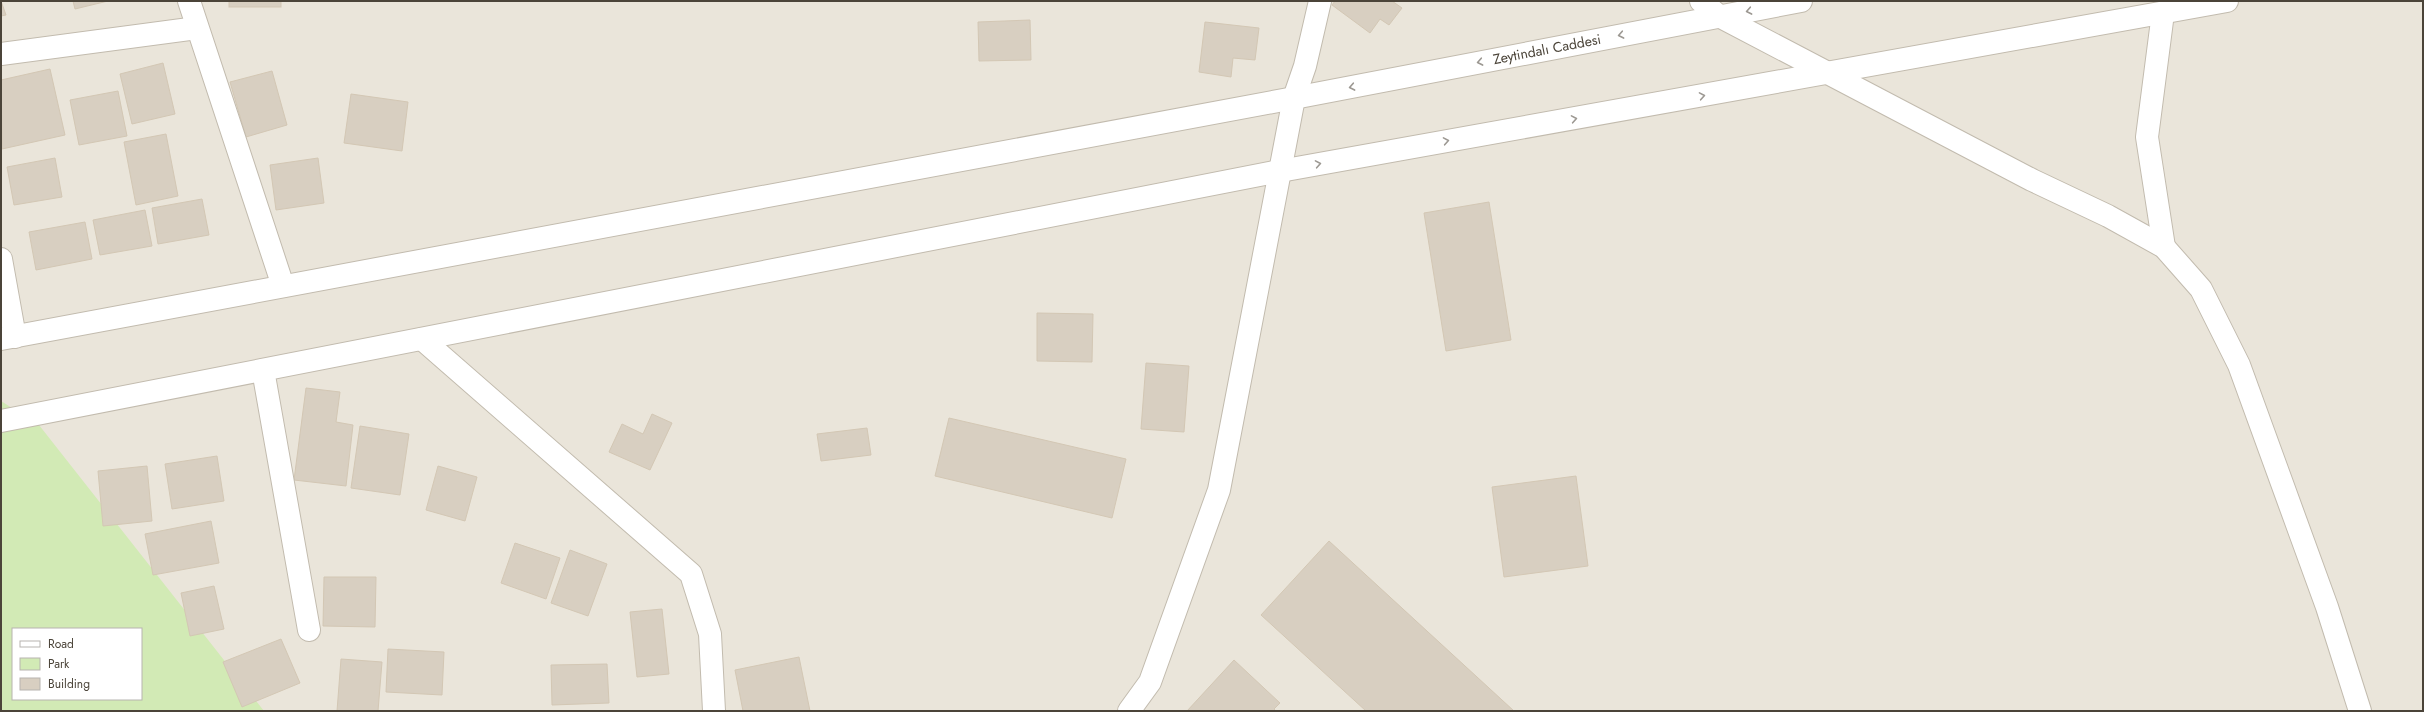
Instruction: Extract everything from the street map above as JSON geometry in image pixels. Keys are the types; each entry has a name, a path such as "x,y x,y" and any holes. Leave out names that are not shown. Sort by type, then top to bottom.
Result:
{"street":[{"path":"189,1 283,286"},
{"path":"1128,711 1150,682 1219,490 1294,98 1305,66 1320,1"},
{"path":"1701,1 1719,16 2032,180 2108,216 2164,247 2201,289 2238,365 2328,607 2360,711"},
{"name":"Zeytindalı Caddesi","path":"8,338 1294,98 1801,1"},
{"path":"1,421 1280,171 2228,1"},
{"path":"2163,13 2147,137 2164,247"},
{"path":"1,54 197,28"},
{"path":"1,259 8,338"},
{"path":"422,339 691,574 710,634 714,711"},
{"path":"263,370 309,630"}],"shaded area":[{"path":"1,1 2423,1 2423,711 1,711"}],"green space":[{"path":"1,401 39,425 264,711 1,711"}],"building":[{"path":"1,1 6,15 1,16"},
{"path":"73,1 108,1 75,9"},
{"path":"229,1 281,1 281,7 229,7"},
{"path":"1335,1 1392,1 1402,8 1389,25 1380,19 1370,33 1332,5"},
{"path":"1030,20 1031,60 979,61 978,22"},
{"path":"1205,22 1259,28 1255,60 1233,58 1231,77 1199,72"},
{"path":"163,63 175,114 132,124 120,74"},
{"path":"50,69 65,135 2,149 1,80"},
{"path":"272,71 287,125 246,137 230,82"},
{"path":"118,91 127,136 79,145 70,100"},
{"path":"351,94 408,102 402,151 344,143"},
{"path":"166,134 178,196 136,205 124,142"},
{"path":"55,158 62,197 14,205 7,167"},
{"path":"318,158 324,203 276,210 270,165"},
{"path":"202,199 209,235 158,244 152,208"},
{"path":"1489,202 1511,340 1446,351 1424,213"},
{"path":"145,210 152,246 100,255 93,220"},
{"path":"85,222 92,259 36,270 29,232"},
{"path":"1037,313 1093,314 1092,362 1037,361"},
{"path":"1146,363 1189,366 1184,432 1141,429"},
{"path":"306,388 340,392 336,422 353,425 346,486 294,480"},
{"path":"652,414 672,423 650,470 609,452 622,424 643,434"},
{"path":"949,418 1126,459 1112,518 935,476"},
{"path":"360,426 409,434 400,495 351,488"},
{"path":"867,428 871,455 821,461 817,434"},
{"path":"217,456 224,501 172,509 165,464"},
{"path":"147,466 152,521 103,526 98,471"},
{"path":"438,466 477,477 465,521 426,510"},
{"path":"1576,476 1588,566 1504,577 1492,487"},
{"path":"211,521 219,563 153,575 145,534"},
{"path":"1329,541 1514,711 1366,711 1261,615"},
{"path":"515,543 560,558 546,599 501,583"},
{"path":"570,550 607,564 588,616 551,603"},
{"path":"324,577 376,577 375,627 323,626"},
{"path":"214,586 224,629 190,636 181,593"},
{"path":"662,609 669,674 637,677 630,612"},
{"path":"281,639 300,683 242,707 223,662"},
{"path":"388,649 444,652 442,695 386,692"},
{"path":"799,657 810,711 743,711 735,670"},
{"path":"341,659 382,662 378,711 337,711"},
{"path":"1234,660 1280,703 1274,709 1276,711 1187,711"},
{"path":"607,664 609,703 552,705 551,665"}]}
